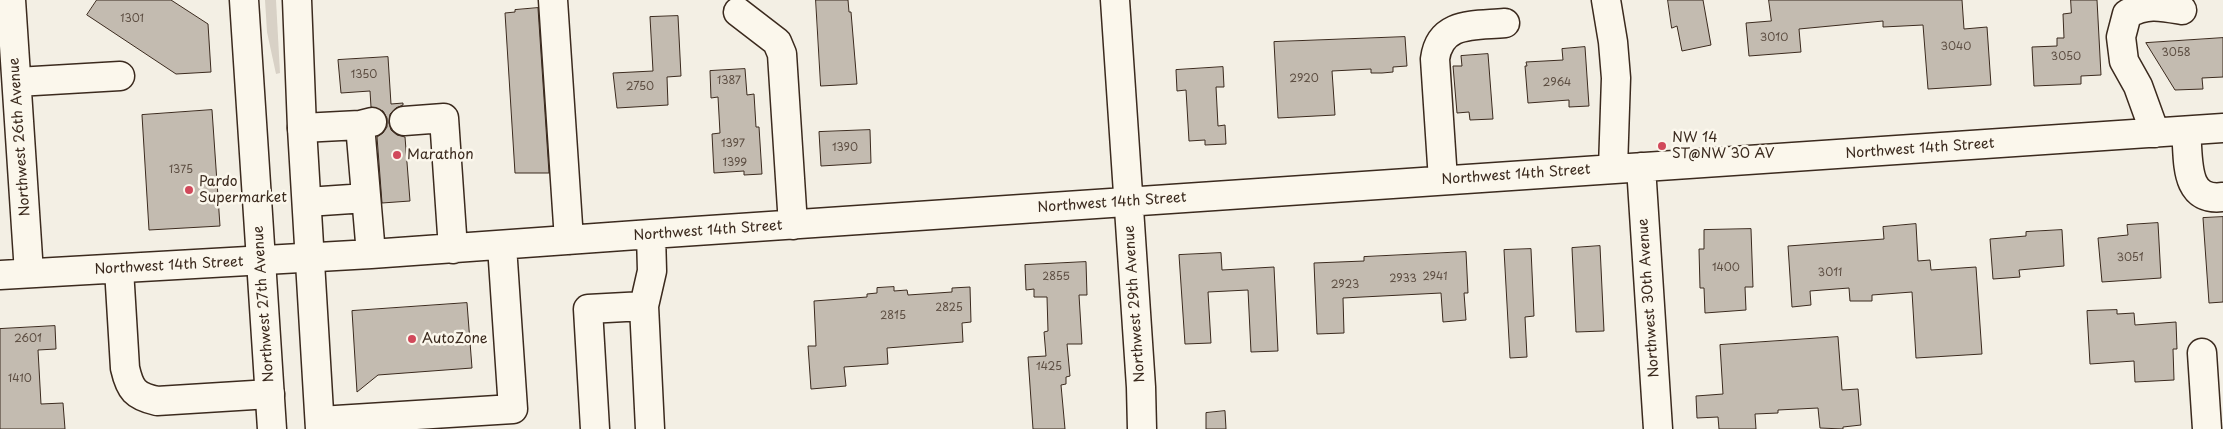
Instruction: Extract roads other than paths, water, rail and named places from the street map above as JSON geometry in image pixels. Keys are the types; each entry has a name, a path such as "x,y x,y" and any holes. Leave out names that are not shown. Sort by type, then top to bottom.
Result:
{"main road":[{"name":"Northwest 26th Avenue","path":"11,0 29,273"},
{"name":"Northwest 27th Avenue","path":"244,0 272,429"},
{"path":"297,0 302,128 320,425 513,409 502,246"},
{"path":"553,0 569,240"},
{"name":"Northwest 29th Avenue","path":"1115,0 1141,387 1142,429"},
{"path":"1606,0 1613,42 1616,78 1613,168"},
{"path":"2155,133 2138,86 2124,61 2121,38 2127,14 2141,7 2165,6 2182,10"},
{"path":"738,12 776,42 782,54 793,225"},
{"path":"1443,180 1435,59 1440,41 1455,29 1505,23"},
{"path":"17,82 120,76"},
{"path":"404,121 444,118 453,249"},
{"path":"302,128 366,124 366,198 371,254"},
{"name":"Northwest 14th Street","path":"0,275 502,246 651,234 1613,168 2223,128"},
{"path":"2186,131 2191,183 2200,194 2212,199 2223,197"},
{"name":"Northwest 30th Avenue","path":"1641,167 1658,429"},
{"path":"307,202 366,198"},
{"path":"650,429 644,306 652,272 651,234"},
{"path":"119,269 125,368 128,384 141,398 157,401 270,394"},
{"path":"595,429 588,309 644,306"},
{"path":"2202,353 2207,429"}],"place":[{"name":"NW 14 ST@NW 30 AV","path":"1662,146"},
{"name":"Marathon","path":"397,155"},
{"name":"Pardo Supermarket","path":"189,190"},
{"name":"AutoZone","path":"412,339"}]}
